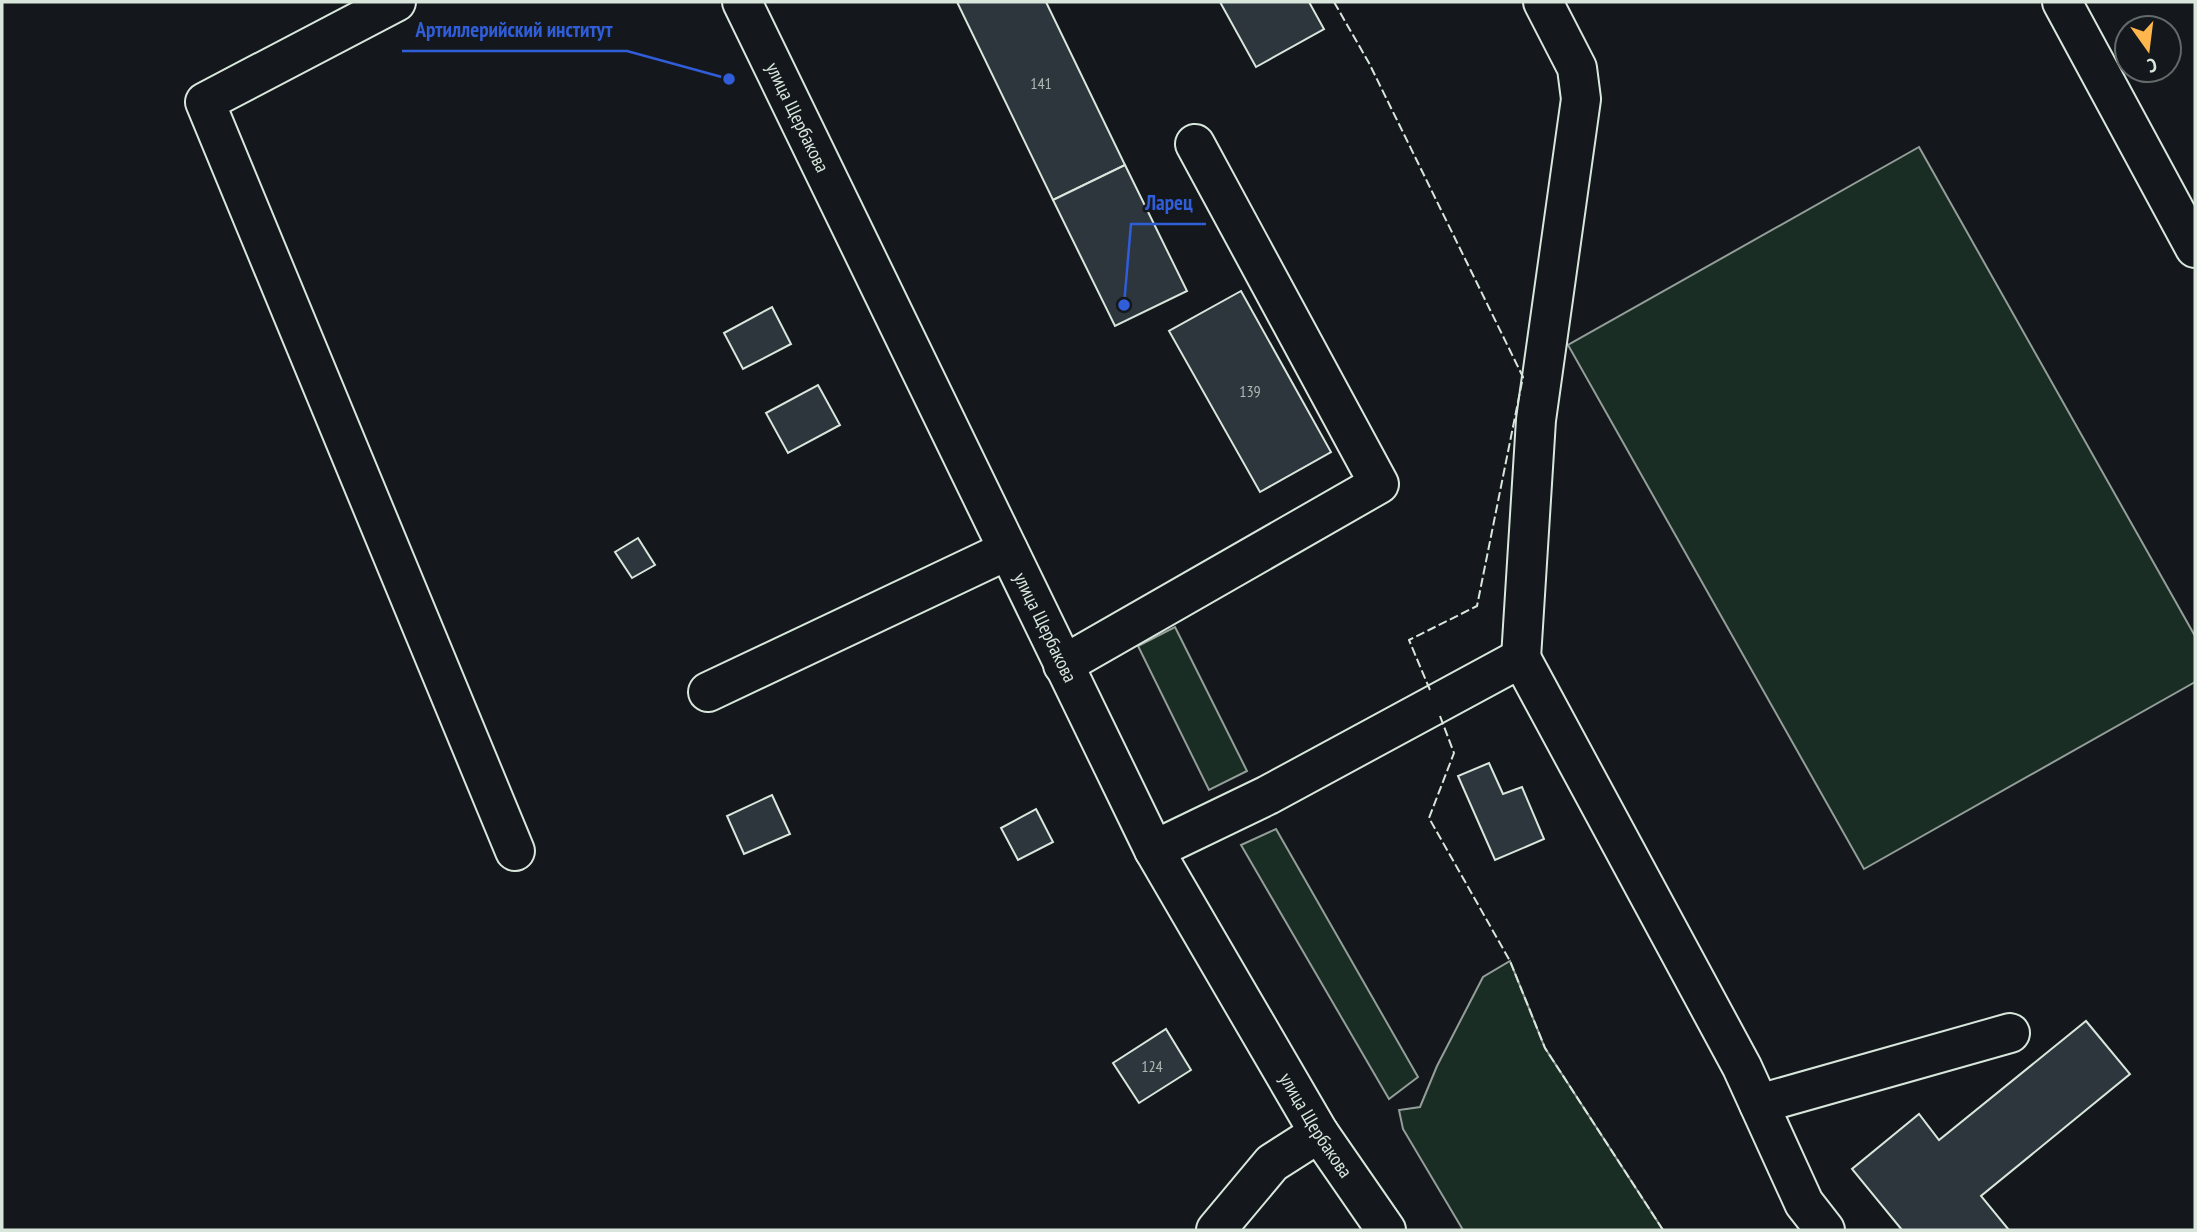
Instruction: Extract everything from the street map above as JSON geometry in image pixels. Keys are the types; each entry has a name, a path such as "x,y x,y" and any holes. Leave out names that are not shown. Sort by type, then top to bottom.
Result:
{"main road":[{"path":"396,2 205,102 516,851"},
{"name":"улица Щербакова","path":"742,2 1154,850 1319,1133 1386,1230"},
{"path":"1543,2 1577,68 1581,100 1536,420 1521,658 1742,1067 1804,1203 1825,1230"},
{"path":"2062,2 2195,248"},
{"path":"1063,665 1379,484 1195,144"},
{"path":"708,692 1008,550"},
{"path":"1154,850 1268,795 1521,658"},
{"path":"1759,1104 2010,1033"},
{"path":"1216,1230 1272,1163 1319,1133"}],"green space":[{"path":"1919,147 2195,636 2195,682 1864,869 1568,345"},
{"path":"1175,627 1247,771 1209,790 1138,646"},
{"path":"1276,829 1418,1077 1389,1099 1241,845"},
{"path":"1510,961 1545,1048 1663,1230 1463,1230 1403,1129 1399,1110 1420,1107 1437,1066 1483,977"}],"building":[{"path":"957,2 1046,2 1125,165 1053,200"},
{"path":"1220,2 1309,2 1324,29 1256,67"},
{"path":"1125,165 1187,291 1115,326 1053,200"},
{"path":"1241,291 1331,452 1260,492 1169,331"},
{"path":"772,307 791,344 743,369 724,333"},
{"path":"818,385 840,425 788,453 766,413"},
{"path":"638,538 655,565 632,578 615,552"},
{"path":"1489,763 1503,794 1522,787 1544,839 1495,860 1458,776"},
{"path":"772,795 790,834 744,854 727,816"},
{"path":"1036,809 1053,842 1018,860 1001,828"},
{"path":"2086,1021 2130,1074 1981,1196 2009,1230 1902,1230 1852,1169 1919,1114 1939,1140"},
{"path":"1166,1029 1191,1070 1139,1103 1113,1063"}],"fence":[{"path":"1334,2 1369,63 1523,377 1477,606 1409,640 1430,690"},
{"path":"1440,716 1454,753 1429,818 1510,961 1545,1048 1663,1230"}],"place":[{"name":"Артиллерийский институт","path":"729,79"},
{"name":"Ларец","path":"1124,305"}]}
